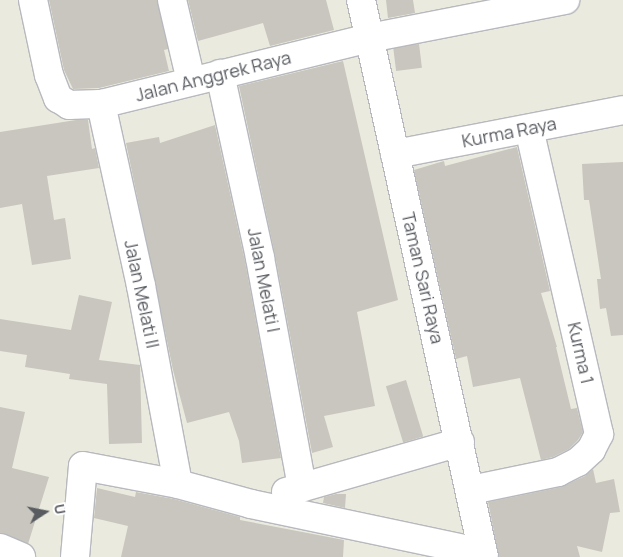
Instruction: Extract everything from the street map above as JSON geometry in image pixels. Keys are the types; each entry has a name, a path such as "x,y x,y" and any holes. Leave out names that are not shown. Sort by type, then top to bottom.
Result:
{"street":[{"name":"Jalan Anggrek Raya","path":"33,0 49,74 58,98 69,105 100,104 369,38 536,4 565,0"},
{"path":"172,0 191,81"},
{"name":"Taman Sari Raya","path":"361,0 484,555"},
{"name":"Jalan Melati I","path":"220,74 260,258 302,487"},
{"name":"Jalan Melati II","path":"100,104 142,286 178,484"},
{"name":"Kurma Raya","path":"394,154 623,110"},
{"name":"Kurma 1","path":"471,490 558,472 578,462 585,456 591,450 599,434 529,129"},
{"path":"251,504 302,487 460,442"},
{"path":"75,557 83,466 178,484 251,504 484,555"},
{"path":"0,548 22,557"}],"building":[{"path":"49,0 157,0 168,49 164,50 169,71 99,88 73,89 64,70"},
{"path":"188,0 326,0 334,30 270,46 263,23 198,41"},
{"path":"386,0 413,0 415,13 388,18"},
{"path":"419,44 422,68 396,71 393,47"},
{"path":"343,61 398,300 357,312 375,406 324,416 333,447 312,453 275,255 239,86"},
{"path":"76,120 88,120 92,149 95,148 99,168 47,176 54,220 65,218 71,259 32,265 22,204 0,208 0,132"},
{"path":"215,125 245,261 281,458 242,463 239,441 229,412 187,423 173,370 126,143 159,137 160,143"},
{"path":"517,147 550,291 541,293 557,347 571,409 577,408 583,432 569,449 553,457 541,460 520,378 473,387 467,356 456,359 414,170 444,161 445,166"},
{"path":"623,162 623,335 611,336 606,308 600,309 597,279 601,279 589,200 584,200 582,164"},
{"path":"79,295 112,302 99,360 140,365 142,443 109,444 107,384 69,379 70,374 25,367 27,355 0,351 0,319 71,330"},
{"path":"406,380 423,436 403,443 386,386"},
{"path":"0,407 25,412 12,468 49,477 28,544 0,533"},
{"path":"593,469 596,483 614,479 620,512 610,513 602,552 577,546 580,557 499,557 488,502 561,487 585,476"},
{"path":"97,488 135,497 136,492 174,499 240,517 240,520 344,540 343,557 121,557 128,526 94,518"},
{"path":"346,494 345,508 323,503 324,497"}]}
